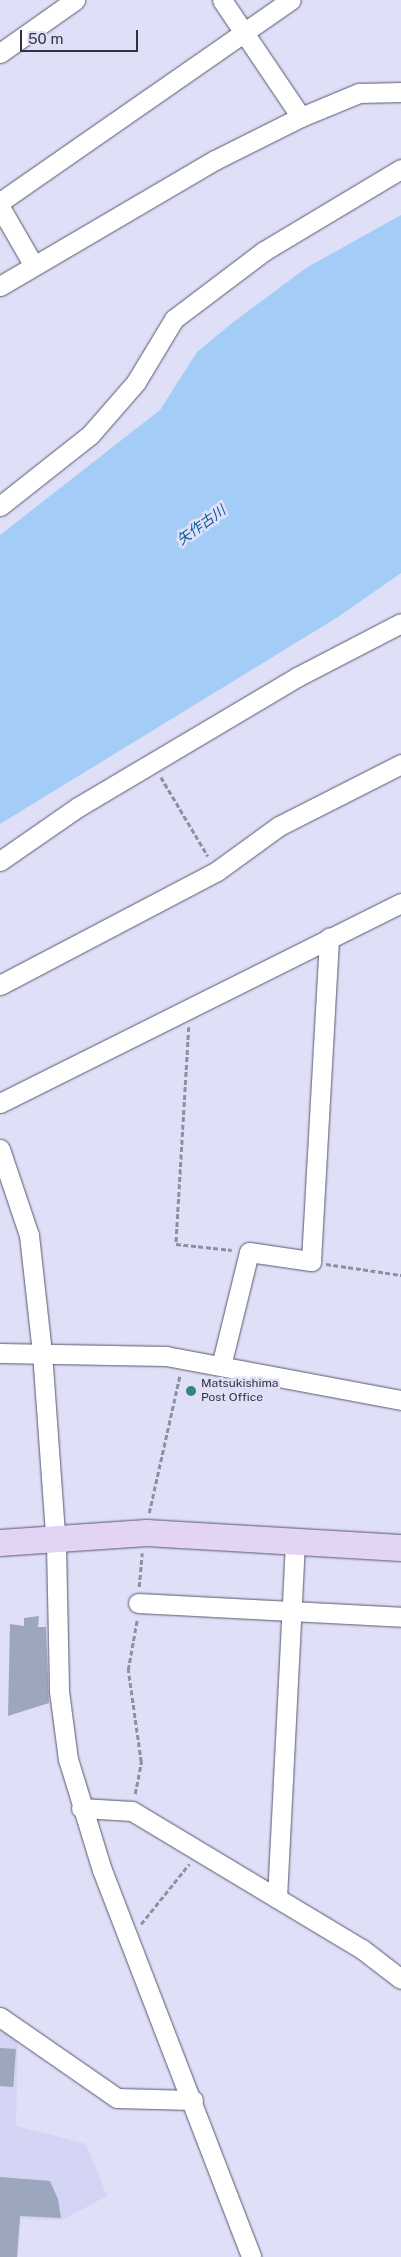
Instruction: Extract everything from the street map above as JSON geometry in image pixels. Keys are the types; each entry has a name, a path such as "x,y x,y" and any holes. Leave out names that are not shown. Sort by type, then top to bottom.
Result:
{"street":[{"path":"0,53 75,0"},
{"path":"222,0 301,117"},
{"path":"0,202 291,0"},
{"path":"0,286 215,160 301,117 359,93 401,92"},
{"path":"0,506 90,435 136,382 174,319 264,251 401,169"},
{"path":"0,207 34,266"},
{"path":"0,861 78,806 297,677 401,623"},
{"path":"0,985 217,871 280,826 401,764"},
{"path":"0,1103 191,1005 401,903"},
{"path":"221,1366 249,1252 311,1261 329,938"},
{"path":"0,1149 29,1235 42,1352 56,1537 59,1691 81,1808 251,2257"},
{"path":"0,1354 42,1352 183,1359 401,1400"},
{"path":"0,1543 56,1537 147,1533 401,1548"},
{"path":"277,1898 295,1541"},
{"path":"138,1604 401,1617"},
{"path":"81,1808 132,1811 362,1949 401,1979"},
{"path":"0,2016 117,2098 193,2100"}],"path":[{"path":"161,776 217,871"},
{"path":"191,1005 176,1244 249,1252"},
{"path":"311,1261 401,1275"},
{"path":"132,1811 141,1762 128,1670 137,1635 138,1604 147,1533 183,1359"},
{"path":"130,1939 199,1851"}],"shaded area":[{"path":"0,2020 18,2032 16,2126 86,2144 107,2196 62,2220 21,2219 18,2257 0,2257"}],"water":[{"name":"矢作古川","path":"401,215 401,573 338,617 0,824 0,535 160,410 197,352 232,323 306,268"}],"building":[{"path":"39,1616 38,1627 46,1627 49,1703 8,1716 10,1624 24,1626 24,1618"},
{"path":"0,2048 16,2049 13,2087 0,2086"},
{"path":"0,2177 50,2181 58,2199 61,2218 20,2216 17,2257 0,2257"}],"place":[{"name":"Matsukishima Post Office","path":"191,1391"}]}
